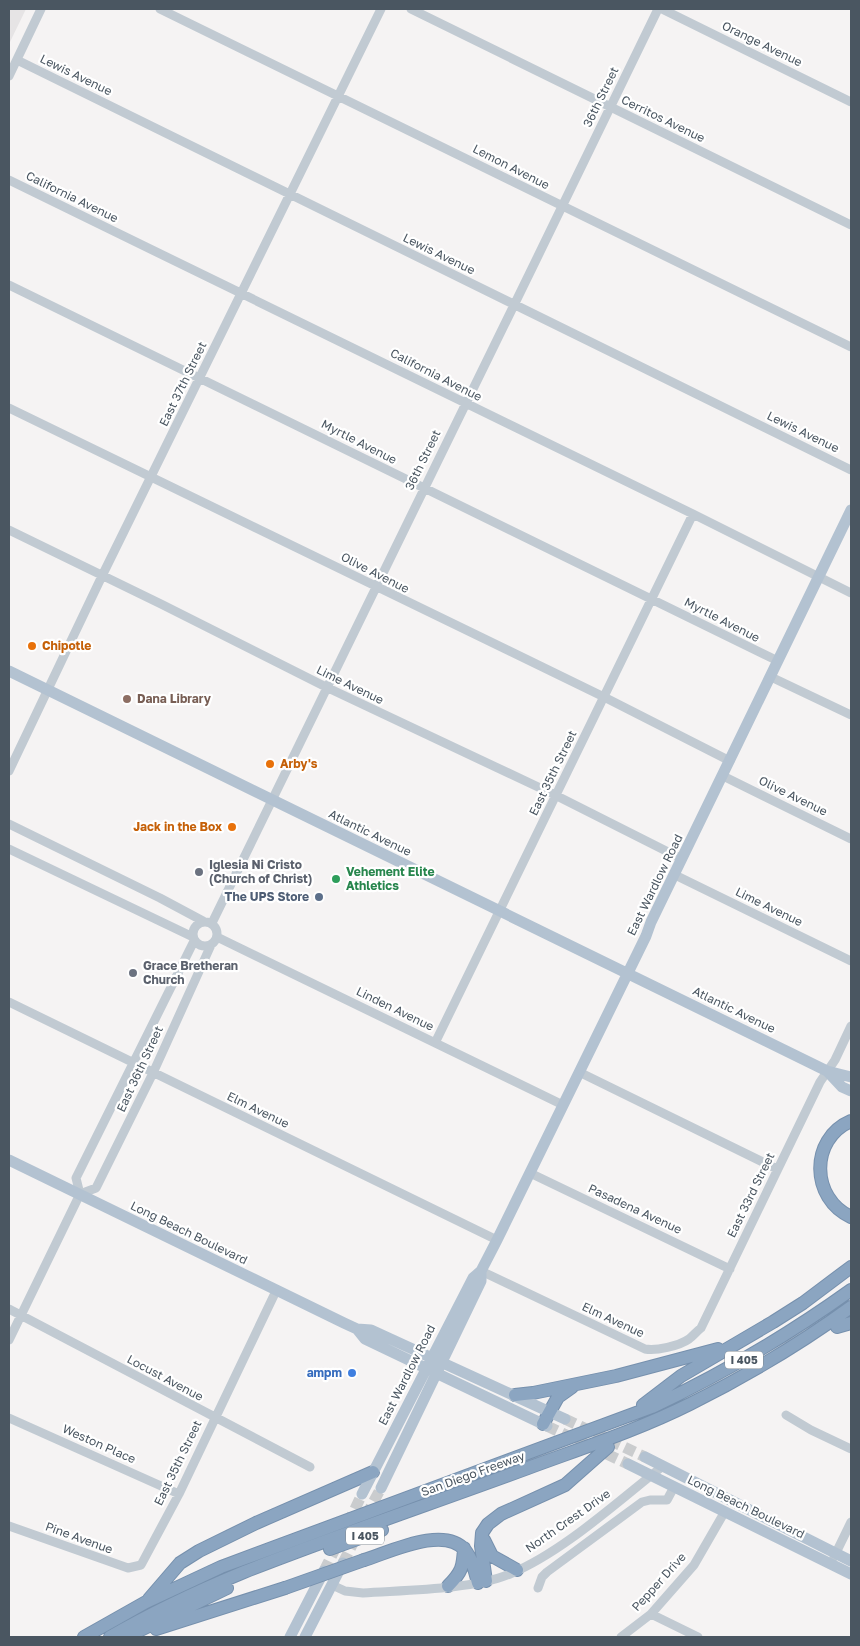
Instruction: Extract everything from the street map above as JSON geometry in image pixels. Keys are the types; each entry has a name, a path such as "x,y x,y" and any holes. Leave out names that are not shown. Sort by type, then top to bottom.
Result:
{"highway":[{"path":"851,1121 841,1127 828,1141 822,1155 820,1170 822,1184 829,1199 838,1209 851,1217"},
{"path":"830,1282 851,1260"},
{"path":"100,1637 169,1600 244,1566 613,1432 628,1417 682,1376 803,1303 851,1267"},
{"name":"San Diego Freeway","path":"84,1637 146,1602 213,1571 262,1551 628,1417 686,1391 745,1360 794,1331 851,1290"},
{"path":"110,1637 201,1590 244,1572 606,1439 688,1405 756,1370 851,1307"},
{"name":"San Diego Freeway","path":"126,1637 253,1577 608,1447 680,1417 728,1394 787,1360 851,1316"},
{"path":"837,1327 851,1323"},
{"path":"515,1395 577,1384 733,1346"},
{"path":"545,1425 550,1411 561,1395 577,1384"},
{"path":"482,1582 482,1533 488,1524 501,1514 565,1485 608,1447"},
{"path":"146,1602 180,1563 199,1551 256,1522 373,1472"},
{"path":"482,1533 492,1556 517,1570"},
{"path":"126,1637 184,1621 432,1538 443,1538 464,1548 482,1582"},
{"path":"448,1586 458,1576 462,1568 464,1548"}],"main road":[{"name":"East Wardlow Road","path":"362,1494 481,1281 481,1271 628,973 851,510"},
{"name":"Atlantic Avenue","path":"9,671 827,1071 851,1077"},
{"name":"Atlantic Avenue","path":"827,1071 842,1087 851,1091"},
{"name":"Long Beach Boulevard","path":"9,1160 357,1329 371,1330 565,1419"},
{"name":"Long Beach Boulevard","path":"357,1329 365,1339 545,1425"},
{"name":"East Wardlow Road","path":"381,1488 431,1371"},
{"name":"Long Beach Boulevard","path":"645,1458 833,1558 851,1574"},
{"name":"Long Beach Boulevard","path":"628,1464 724,1513 833,1558 851,1560"},
{"path":"305,1637 343,1563"},
{"path":"290,1637 324,1570"}],"street":[{"path":"9,76 42,9"},
{"name":"Lemon Avenue","path":"160,9 851,347"},
{"name":"East 37th Street","path":"9,771 46,690 381,9"},
{"name":"Cerritos Avenue","path":"411,9 851,225"},
{"name":"36th Street","path":"207,922 272,800 658,9"},
{"name":"Orange Avenue","path":"662,9 851,102"},
{"name":"Lewis Avenue","path":"16,60 851,470"},
{"name":"California Avenue","path":"9,180 694,514 851,593"},
{"name":"Myrtle Avenue","path":"9,284 778,661"},
{"name":"Olive Avenue","path":"9,408 604,697 730,761"},
{"name":"East 35th Street","path":"435,1043 694,514"},
{"name":"Lime Avenue","path":"9,530 326,687 682,859"},
{"path":"771,676 851,716"},
{"name":"Olive Avenue","path":"723,776 851,839"},
{"path":"9,824 207,922 216,929 217,937 211,945 200,945 193,939 9,850"},
{"name":"Lime Avenue","path":"675,875 851,961"},
{"path":"193,939 193,928 196,925 207,922"},
{"name":"Linden Avenue","path":"217,937 563,1104"},
{"name":"East 36th Street","path":"9,1340 80,1194 76,1178 193,939"},
{"name":"East 36th Street","path":"80,1194 96,1188 153,1072 211,945"},
{"name":"Elm Avenue","path":"9,1002 497,1240"},
{"name":"East 33rd Street","path":"653,1350 688,1340 701,1328 777,1169 851,1026"},
{"path":"579,1072 777,1169"},
{"name":"Pasadena Avenue","path":"530,1173 730,1269"},
{"name":"Elm Avenue","path":"481,1271 645,1348 653,1350"},
{"name":"East 35th Street","path":"141,1565 179,1494 276,1291"},
{"name":"Locust Avenue","path":"9,1309 310,1467"},
{"path":"786,1414 812,1430 851,1449"},
{"name":"Weston Place","path":"9,1418 179,1494"},
{"name":"North Crest Drive","path":"332,1585 345,1592 354,1593 448,1586 482,1582 517,1570 541,1558 564,1542 663,1466"},
{"path":"538,1588 542,1577 547,1572 642,1502 667,1500 674,1487"},
{"name":"Pepper Drive","path":"621,1637 651,1614 694,1565 724,1513"},
{"path":"833,1558 851,1522"},
{"name":"Pine Avenue","path":"9,1526 128,1568 141,1565"},
{"path":"651,1614 698,1637"}],"shaded area":[{"path":"9,9 26,9 9,44"}],"tunnel":[{"path":"565,1419 645,1457"},
{"path":"547,1426 628,1464"},
{"path":"366,1516 381,1488"},
{"path":"348,1524 362,1494"},
{"path":"343,1563 357,1535"},
{"path":"324,1571 338,1543"}],"place":[{"name":"Chipotle","path":"32,646"},
{"name":"Dana Library","path":"127,699"},
{"name":"Arby's","path":"270,764"},
{"name":"Jack in the Box","path":"232,827"},
{"name":"Iglesia Ni Cristo (Church of Christ)","path":"199,872"},
{"name":"Vehement Elite Athletics","path":"336,879"},
{"name":"The UPS Store","path":"319,897"},
{"name":"Grace Bretheran Church","path":"133,973"},
{"name":"ampm","path":"352,1373"}]}
